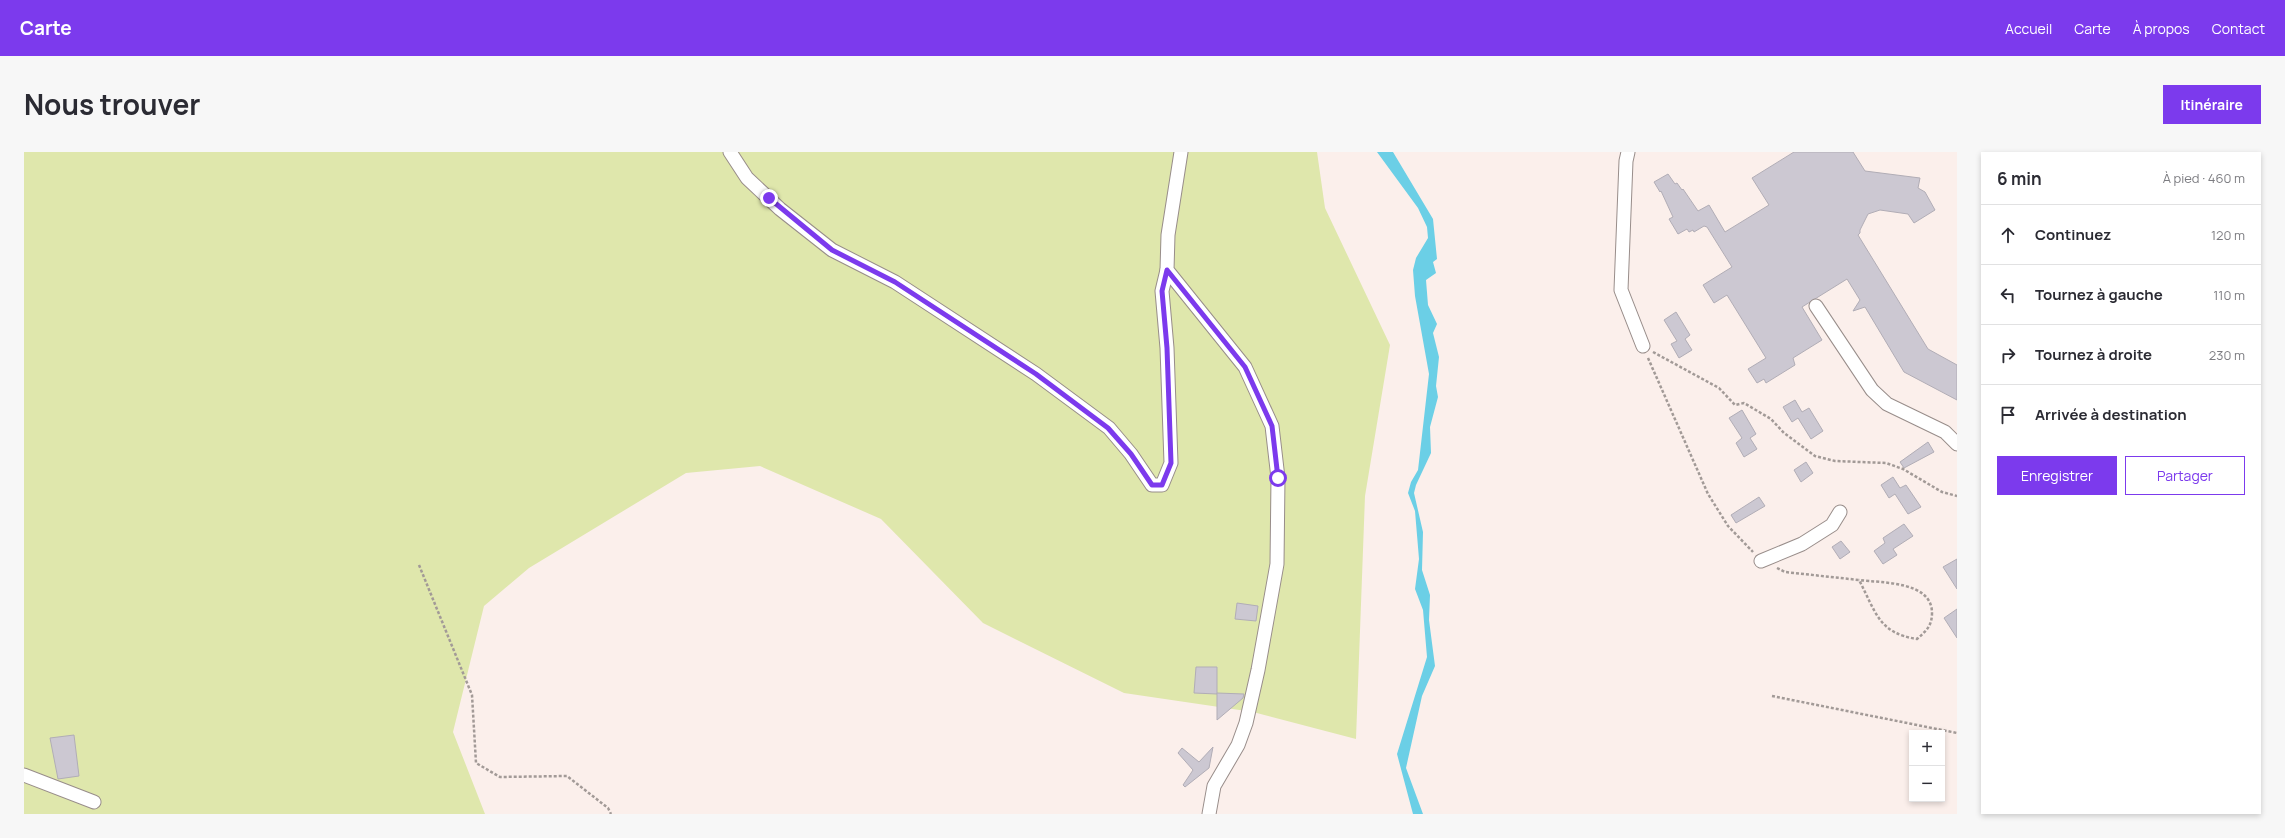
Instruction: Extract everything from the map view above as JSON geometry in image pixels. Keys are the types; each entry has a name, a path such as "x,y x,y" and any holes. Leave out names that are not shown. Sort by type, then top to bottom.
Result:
{"street":[{"path":"730,152 752,183 780,209 832,250 901,286 1036,374 1108,428 1131,454 1152,485 1162,485 1171,463 1167,348 1162,291 1167,270 1168,235 1180,152"},
{"path":"1628,152 1626,161 1621,290 1643,346"},
{"path":"1167,270 1245,367 1272,426 1278,478 1276,564 1258,670 1246,723 1238,745 1214,786 1210,814"},
{"path":"1816,306 1872,390 1887,404 1945,432 1957,444"},
{"path":"1761,561 1802,544 1832,525 1840,512"},
{"path":"24,775 94,802"}],"path":[{"path":"1643,346 1719,388 1735,405 1744,403 1772,419 1784,433 1815,456 1835,461 1886,463 1902,469 1942,492 1957,496"},
{"path":"419,565 472,695 476,763 500,777 567,776 608,808 611,814"},
{"path":"1772,696 1957,733"}],"green space":[{"path":"24,152 1317,152 1325,208 1390,345 1365,496 1356,739 1253,712 1124,693 983,623 881,519 760,466 686,473 529,568 484,606 453,732 485,814 24,814"}],"water":[{"path":"1377,152 1393,152 1433,219 1437,259 1433,262 1436,273 1426,280 1428,305 1437,324 1433,333 1439,357 1436,386 1438,397 1430,427 1431,453 1416,485 1414,493 1423,532 1422,570 1430,595 1429,620 1435,666 1422,696 1406,768 1423,814 1413,814 1397,754 1427,657 1423,610 1415,589 1419,559 1415,511 1408,493 1411,482 1418,470 1429,374 1415,296 1413,270 1416,258 1428,238 1427,227 1418,208"}],"building":[{"path":"1794,152 1853,152 1865,171 1920,178 1918,188 1925,192 1935,210 1914,223 1908,214 1880,210 1868,214 1858,235 1928,349 1957,365 1957,400 1904,372 1865,307 1853,311 1860,300 1847,279 1802,307 1822,340 1793,358 1795,365 1766,383 1764,379 1757,383 1748,369 1766,358 1727,295 1714,303 1703,285 1732,267 1707,227 1704,226 1694,232 1693,230 1689,232 1687,229 1678,234 1669,219 1673,217 1661,191 1660,192 1654,182 1668,174 1675,184 1677,183 1682,190 1683,189 1698,211 1709,205 1725,232 1769,205 1752,178"},
{"path":"1676,312 1690,335 1685,339 1692,350 1679,358 1671,344 1677,341 1664,320"},
{"path":"1795,400 1802,412 1809,408 1823,431 1811,439 1798,418 1792,422 1783,407"},
{"path":"1742,410 1756,434 1750,438 1757,449 1744,457 1736,443 1742,438 1729,418"},
{"path":"1928,442 1934,452 1904,468 1900,462"},
{"path":"1806,462 1813,473 1801,482 1794,470"},
{"path":"1893,477 1900,488 1906,485 1921,507 1908,514 1895,494 1889,498 1881,485"},
{"path":"1759,497 1765,506 1736,523 1731,515"},
{"path":"1904,524 1913,536 1893,549 1897,555 1883,564 1874,551 1885,543 1883,538"},
{"path":"1841,541 1850,552 1840,559 1832,547"},
{"path":"1957,559 1957,589 1943,567"},
{"path":"1237,603 1258,606 1256,621 1235,619"},
{"path":"1957,609 1957,638 1944,618"},
{"path":"1196,667 1217,667 1217,694 1194,693"},
{"path":"1217,693 1244,694 1243,698 1217,720"},
{"path":"74,735 79,776 58,779 50,738"},
{"path":"1213,747 1209,768 1185,787 1183,785 1193,770 1178,753 1182,748 1199,762"}],"route":[{"path":"769,198 780,209 832,250 895,282 1036,374 1108,428 1131,454 1152,485 1162,485 1171,463 1167,348 1162,291 1167,270 1245,367 1261,399 1272,426 1278,478"}]}
